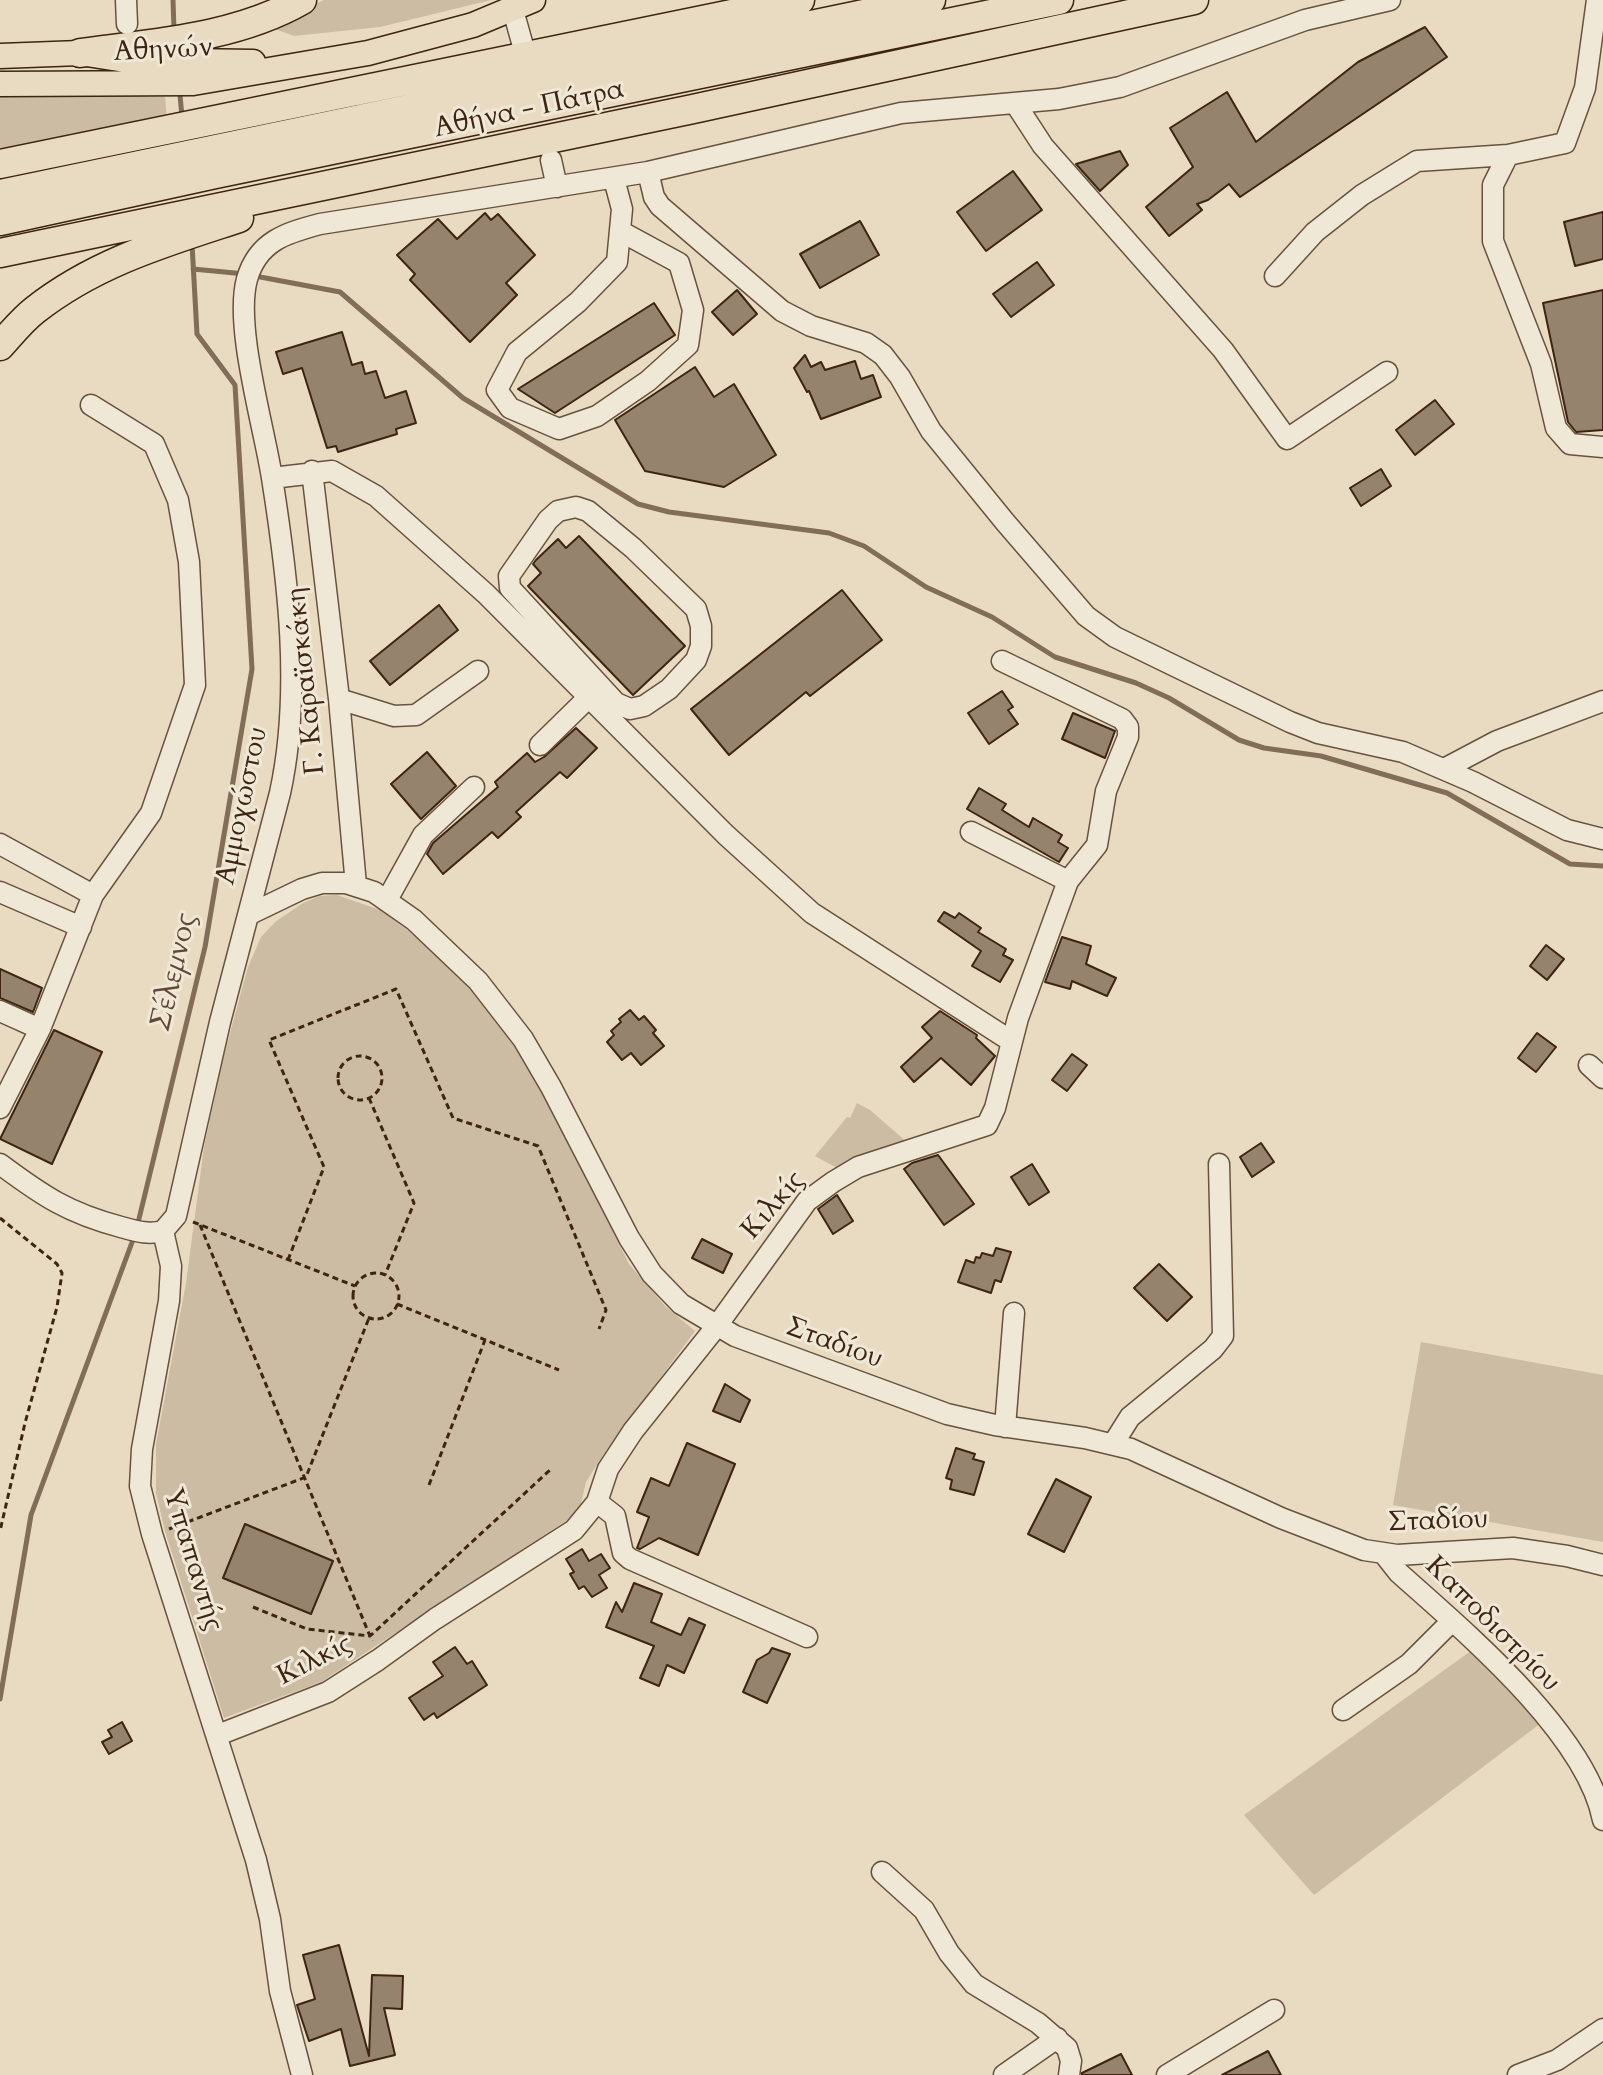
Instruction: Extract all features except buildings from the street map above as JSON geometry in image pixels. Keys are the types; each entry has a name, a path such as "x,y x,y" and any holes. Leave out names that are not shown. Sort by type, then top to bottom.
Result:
{"highway":[{"path":"80,53 194,38 250,21 302,0"},
{"path":"0,164 800,0"},
{"name":"Αθήνα - Πάτρα","path":"0,194 931,0"},
{"name":"Αθήνα - Πάτρα","path":"0,221 1059,0"},
{"path":"0,253 708,106 1194,0"},
{"path":"0,346 32,312 69,285 98,269 133,253 356,177"}],"main road":[{"name":"Αθηνών","path":"0,84 193,83 327,62 473,25 523,5"},
{"name":"Αθηνών","path":"0,56 80,53 125,60 327,62"}],"street":[{"path":"126,0 127,24"},
{"path":"551,160 557,187 648,172 901,113 1059,99 1120,87 1305,20 1390,0"},
{"path":"1275,276 1315,232 1362,195 1417,161 1508,155 1565,143 1585,88 1597,0"},
{"path":"523,5 523,46"},
{"path":"1015,103 1043,146 1223,350 1287,439 1387,372"},
{"path":"1508,155 1493,185 1493,241 1541,364 1556,428 1570,444 1603,447"},
{"path":"648,172 654,197 660,206 782,311 811,326 866,343 883,355 900,377 931,431 1014,533 1094,623 1115,637 1290,722 1337,738 1390,748 1444,769 1567,830 1603,839"},
{"path":"614,179 622,209 617,262 578,302 517,352 497,390 510,408 559,429 597,416 648,381 688,345 693,310 679,263 620,231"},
{"name":"Αμμοχώστου","path":"156,1233 176,1216 206,1078 285,771 291,714 289,626 272,478 249,358 245,316 246,286 257,256 268,243 287,233 320,224 557,187"},
{"path":"0,1108 40,1029 93,895 151,813 195,685 189,562 178,500 154,444 91,405"},
{"path":"272,478 312,471 338,473 376,496 486,594 726,835 812,913 1011,1041"},
{"name":"Γ. Καραϊσκάκη","path":"312,471 339,699 356,885"},
{"path":"555,665 558,642 510,588 509,576 548,520 558,511 576,507 588,511 633,548 696,609 701,626 701,646 696,660 669,689 644,706 630,709 616,703 558,642"},
{"name":"Κιλκίς","path":"218,1735 328,1692 574,1530 597,1502 608,1469 625,1444 716,1327 795,1216 817,1193 845,1173 872,1161 987,1125 995,1108 1011,1041 1068,881 1097,845 1106,791 1128,737 1128,727 1122,719 1002,661"},
{"path":"339,699 394,716 416,715 478,671"},
{"path":"540,745 589,697"},
{"path":"1444,769 1497,741 1603,701"},
{"path":"387,900 423,835 474,787"},
{"path":"971,832 1068,881"},
{"path":"0,844 93,895"},
{"name":"Σταδίου","path":"248,915 312,886 335,883 356,885 387,900 446,949 507,1015 551,1087 639,1256 673,1297 716,1327 777,1353 917,1404 1005,1427 1113,1444 1163,1462 1281,1518 1350,1545 1384,1554 1513,1548 1603,1565"},
{"path":"0,892 81,927"},
{"path":"0,1011 40,1029"},
{"path":"0,1164 58,1205 94,1220 156,1233"},
{"path":"1113,1444 1130,1417 1213,1349 1223,1336 1219,1164"},
{"name":"Υπαπαντής","path":"156,1233 171,1266 169,1301 142,1449 140,1486 152,1534 260,1873 280,1991 302,2075"},
{"path":"1005,1427 1014,1313"},
{"path":"597,1502 615,1516 623,1553 630,1559 807,1637"},
{"name":"Καποδιστρίου","path":"1384,1554 1399,1573 1507,1672 1560,1736 1584,1769 1603,1820"},
{"path":"1343,1710 1409,1664 1452,1621"},
{"path":"882,1872 924,1910 949,1953 974,1984 1038,2023 1067,2048 1071,2061 1069,2075"},
{"path":"1167,2075 1274,2010"},
{"path":"1518,2075 1557,2060 1603,2029"},
{"path":"1004,2075 1057,2038"}],"path":[{"path":"288,1260 324,1167 269,1040 396,989 453,1118 538,1146 606,1310 599,1329"},
{"path":"351,1057 372,1058 381,1069 382,1082 369,1098 355,1100 339,1087 341,1066 351,1057"},
{"path":"369,1098 414,1203 385,1275"},
{"path":"0,1218 57,1264 62,1273 57,1307 25,1423 0,1531"},
{"path":"193,1222 355,1286"},
{"path":"200,1225 306,1477 378,1660"},
{"path":"366,1275 385,1275 397,1286 397,1304 385,1317 369,1318 355,1306 355,1286 366,1275"},
{"path":"397,1304 559,1370"},
{"path":"165,1531 306,1477 369,1318"},
{"path":"429,1485 485,1340"},
{"path":"253,1607 307,1629 370,1636 550,1470"}],"shaded area":[{"path":"324,0 491,0 380,27 294,36 267,26"},
{"path":"65,93 165,97 167,122 0,152 0,96"},
{"path":"337,895 380,910 415,936 471,989 501,1023 547,1098 629,1264 665,1306 695,1331 603,1455 586,1482 579,1512 321,1682 224,1718 165,1531 156,1493 156,1444 186,1283 204,1147 224,1055 248,967 261,937 275,922 303,903 320,896"},
{"path":"857,1103 870,1110 908,1143 839,1169 815,1156 847,1117 850,1118"},
{"path":"1421,1342 1603,1375 1603,1542 1393,1505"},
{"path":"1479,1645 1545,1720 1314,1895 1244,1815"}],"waterway":[{"name":"Σέλεμνος","path":"173,0 174,30"},
{"name":"Σέλεμνος","path":"180,95 182,117"},
{"name":"Σέλεμνος","path":"137,1227 205,947 252,669 235,385 197,334 192,244"},
{"path":"193,269 245,274"},
{"path":"255,276 340,292 463,398 638,504 669,512 829,533 864,546 926,587 992,617 1055,657 1136,683 1169,698 1239,740 1264,748 1321,756 1447,793 1570,864 1603,866"},
{"name":"Σέλεμνος","path":"0,1699 31,1515 134,1237"}]}
